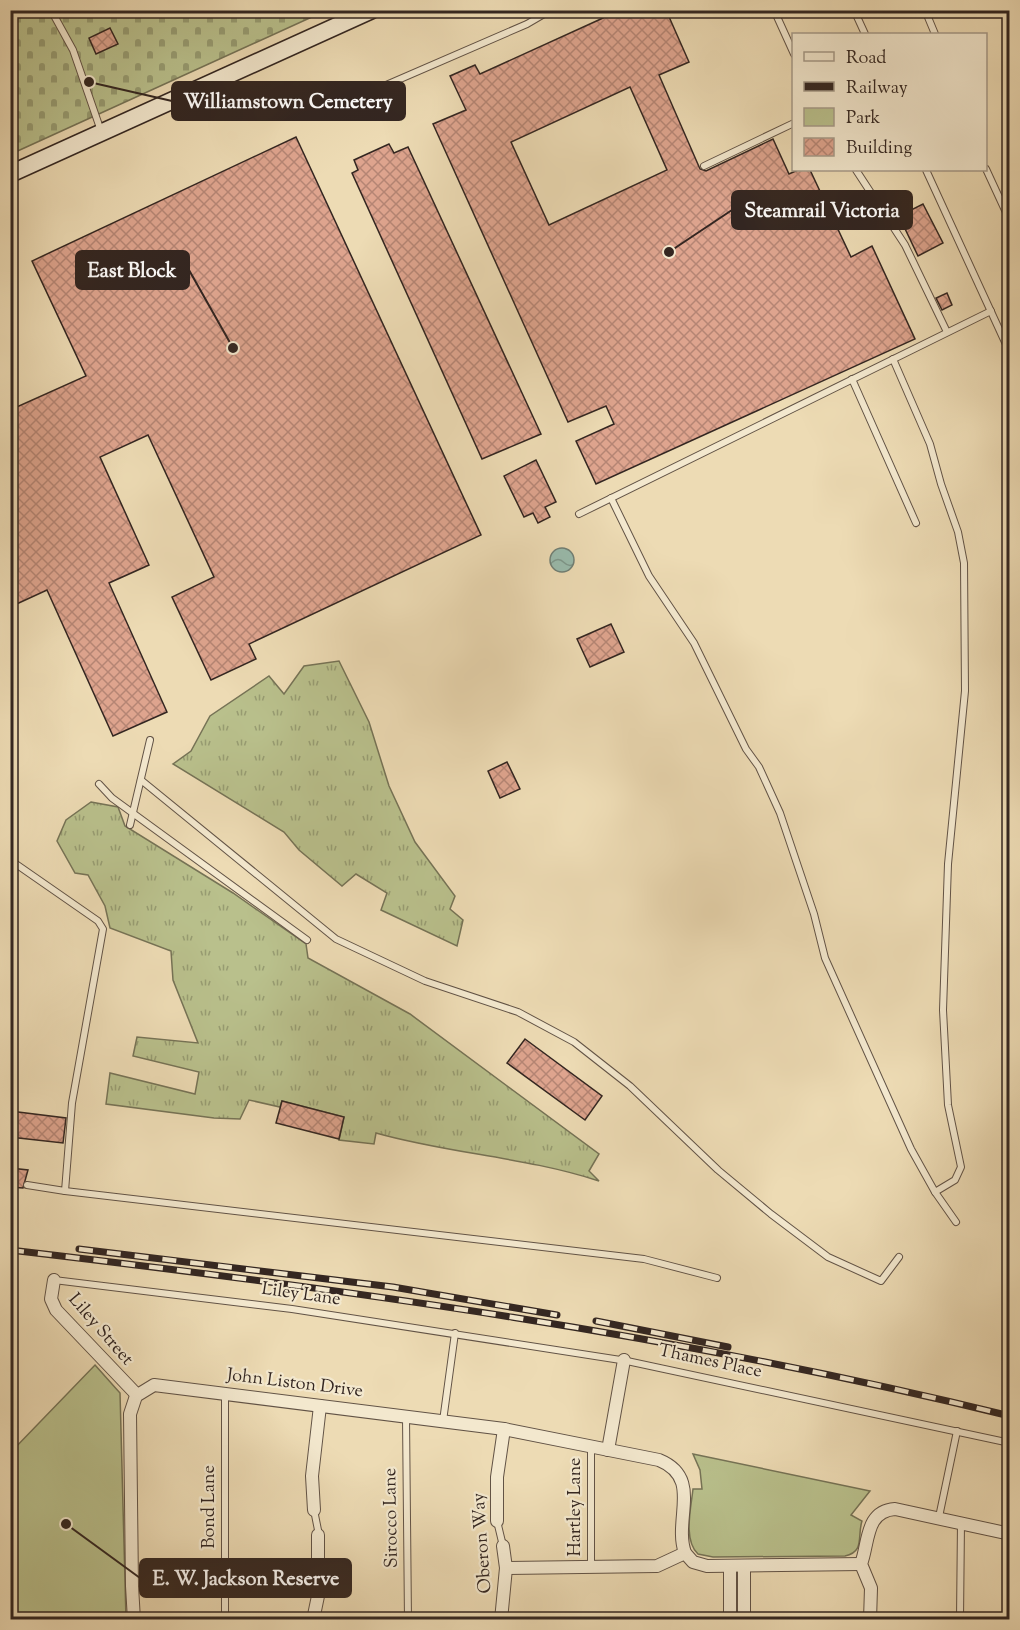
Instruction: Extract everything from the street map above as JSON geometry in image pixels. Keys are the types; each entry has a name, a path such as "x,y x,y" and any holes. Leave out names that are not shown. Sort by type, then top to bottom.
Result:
{"street":[{"path":"10,174 372,10"},
{"name":"Liley Street","path":"54,1280 51,1299 56,1310 137,1395"},
{"path":"608,1450 624,1360"},
{"name":"John Liston Drive","path":"137,1395 147,1387 158,1385 504,1429 656,1459 672,1467 684,1484 682,1541 685,1553"},
{"path":"135,1620 132,1586 130,1414 137,1395"},
{"path":"314,1510 312,1476 320,1406"},
{"name":"Oberon Way","path":"497,1521 497,1477 504,1429"},
{"path":"870,1620 870,1588 861,1564 867,1549 869,1527 881,1512 895,1509 1010,1534"},
{"path":"313,1620 319,1587 318,1535"},
{"name":"Oberon Way","path":"501,1620 506,1568 503,1546"},
{"path":"506,1568 657,1566 685,1553 701,1565 730,1567 861,1564"},
{"path":"730,1567 730,1620"},
{"path":"744,1567 744,1620"}],"lane":[{"path":"51,10 73,50 102,132"},
{"path":"377,89 527,24 552,10"},
{"path":"774,10 792,50"},
{"path":"854,10 865,33"},
{"path":"925,10 935,33"},
{"path":"704,165 792,124"},
{"path":"857,171 905,245 947,332"},
{"path":"926,171 1010,353"},
{"path":"987,171 1010,221"},
{"path":"579,514 991,311"},
{"path":"893,359 930,444 940,484 958,532 964,563 965,691 948,864 943,1011 948,1106 961,1167 955,1180 935,1192"},
{"path":"852,380 916,523"},
{"path":"611,498 649,576 694,643 746,749 763,777 780,813 814,914 825,958 911,1149 935,1192 957,1222"},
{"path":"130,825 150,740"},
{"path":"141,780 336,939 418,978 518,1012 574,1042 652,1106 735,1184 828,1257 880,1281 898,1257"},
{"path":"99,784 133,813 307,940"},
{"path":"13,862 98,921 103,929 72,1103 65,1191"},
{"path":"27,1185 644,1259 717,1278"},
{"name":"Liley Lane","path":"54,1280 292,1309 455,1334"},
{"path":"443,1421 455,1334"},
{"name":"Thames Place","path":"455,1334 624,1360 1010,1443"},
{"name":"Bond Lane","path":"225,1394 225,1620"},
{"name":"Sirocco Lane","path":"406,1417 408,1620"},
{"path":"939,1517 957,1431"},
{"name":"Hartley Lane","path":"591,1447 591,1566"},
{"path":"314,1510 318,1535"},
{"name":"Oberon Way","path":"497,1521 503,1546"},
{"path":"960,1620 961,1522"}],"green space":[{"path":"11,10 325,11 11,154"},
{"path":"339,661 369,722 389,786 415,842 455,896 450,909 463,920 457,946 381,910 387,893 356,874 342,886 299,850 284,832 173,764 191,751 210,716 269,676 284,694 304,666"},
{"path":"91,802 118,807 125,826 233,893 306,944 308,958 410,1014 599,1154 589,1171 599,1181 544,1166 432,1146 376,1133 374,1144 339,1140 344,1117 282,1101 280,1107 249,1100 240,1119 214,1118 106,1104 110,1073 195,1094 199,1072 133,1056 137,1037 198,1043 173,980 171,951 110,928 105,906 88,875 75,873 57,841 66,820"},
{"path":"95,1365 120,1393 126,1619 11,1619 11,1452"},
{"path":"693,1454 870,1491 851,1515 862,1521 858,1547 845,1556 713,1557 698,1554 693,1548 689,1532 693,1489 702,1489 700,1470"}],"water":[{"path":"562,548 570,552 574,560 570,568 562,572 554,568 550,560 554,552"}],"building":[{"path":"600,10 666,10 689,62 659,75 700,169 706,171 773,139 789,174 796,171 810,171 851,257 872,246 915,339 596,484 576,441 614,424 606,406 568,422 433,124 466,110 450,76 475,65 480,74 603,18","holes":["630,87 667,170 549,225 511,142"]},
{"path":"110,28 118,44 96,54 89,38"},
{"path":"296,137 481,535 249,644 256,659 211,680 172,597 214,577 148,435 100,457 149,565 109,583 167,712 113,736 47,590 10,607 10,410 86,376 32,261"},
{"path":"389,144 394,153 408,147 541,434 482,459 352,173 358,170 354,160"},
{"path":"923,204 943,243 918,256 899,216"},
{"path":"947,293 952,305 942,310 936,298"},
{"path":"536,460 556,502 545,507 550,517 538,523 533,513 524,517 504,476"},
{"path":"611,624 624,652 590,667 577,639"},
{"path":"507,762 520,789 500,798 488,771"},
{"path":"525,1039 602,1096 585,1120 507,1063"},
{"path":"282,1101 344,1117 339,1139 276,1123"},
{"path":"10,1111 66,1118 63,1143 10,1137"},
{"path":"10,1168 28,1170 23,1188 10,1187"}],"railway":[{"path":"79,1249 393,1287 557,1315"},
{"path":"10,1250 262,1281 513,1317 762,1361 1010,1416"},
{"path":"596,1321 728,1347"}],"place":[{"name":"Williamstown Cemetery","path":"89,82"},
{"name":"Steamrail Victoria","path":"669,252"},
{"name":"East Block","path":"233,348"},
{"name":"E. W. Jackson Reserve","path":"66,1524"}]}
